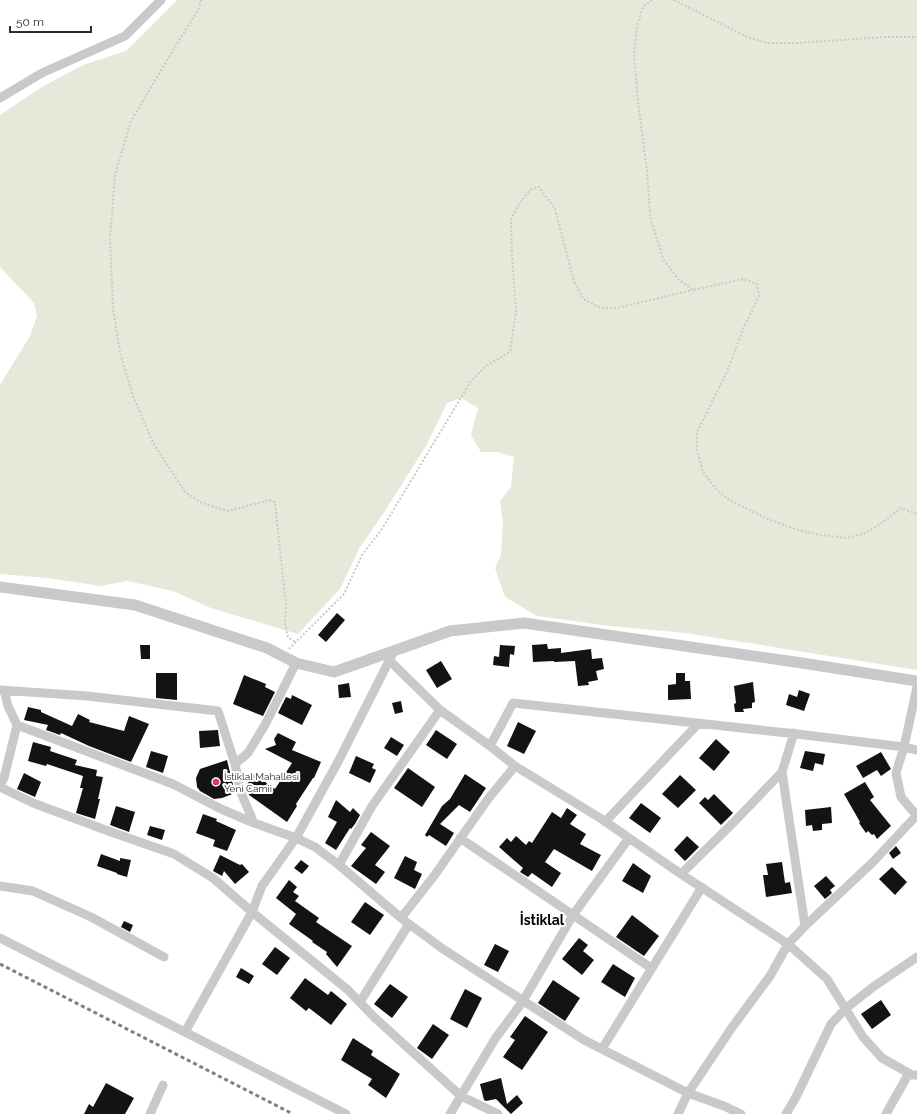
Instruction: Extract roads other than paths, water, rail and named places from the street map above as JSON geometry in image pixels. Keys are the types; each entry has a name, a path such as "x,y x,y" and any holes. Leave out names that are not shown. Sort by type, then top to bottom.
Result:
{"street":[{"path":"0,98 42,73 125,36 162,0"},
{"path":"0,587 135,605 267,648 296,663 334,672 392,655 450,632 524,623 917,681"},
{"path":"392,655 440,710 515,766 605,822 788,944 827,980 863,1037 882,1058 913,1074 886,1114"},
{"path":"185,1032 252,912 262,886 296,838 339,760 392,655"},
{"path":"235,764 248,753 263,729 296,663"},
{"path":"678,1114 688,1093 733,1026 770,976 788,944 873,862 917,815 901,796 896,773 904,747 917,687"},
{"path":"254,823 241,793 235,764 218,711 87,696 2,690 17,724 1,782 33,803 174,854 213,878 252,912 348,990 375,1018 461,1096 498,1114"},
{"path":"490,746 513,703 794,733 917,750"},
{"path":"338,865 372,806 440,710"},
{"path":"605,822 699,723"},
{"path":"17,724 172,784 221,809 296,838 315,847 401,918 443,949 584,1040 688,1093 741,1114"},
{"path":"794,733 782,772 805,926"},
{"path":"401,918 434,876 488,799 515,766"},
{"path":"681,874 782,772"},
{"path":"460,838 651,968"},
{"path":"450,1114 495,1039 523,1000 573,915 629,838"},
{"path":"0,886 33,891 91,917 164,957"},
{"path":"602,1049 702,887"},
{"path":"360,1002 409,924"},
{"path":"0,938 346,1114"},
{"path":"786,1114 796,1097 831,1024 845,1009 917,956"},
{"path":"150,1114 163,1085"}],"railway":[{"path":"0,964 293,1114"}],"place":[{"name":"İstiklal Mahallesi Yeni Camii","path":"216,782"}],"district":[{"name":"İstiklal","path":"542,920"}]}
